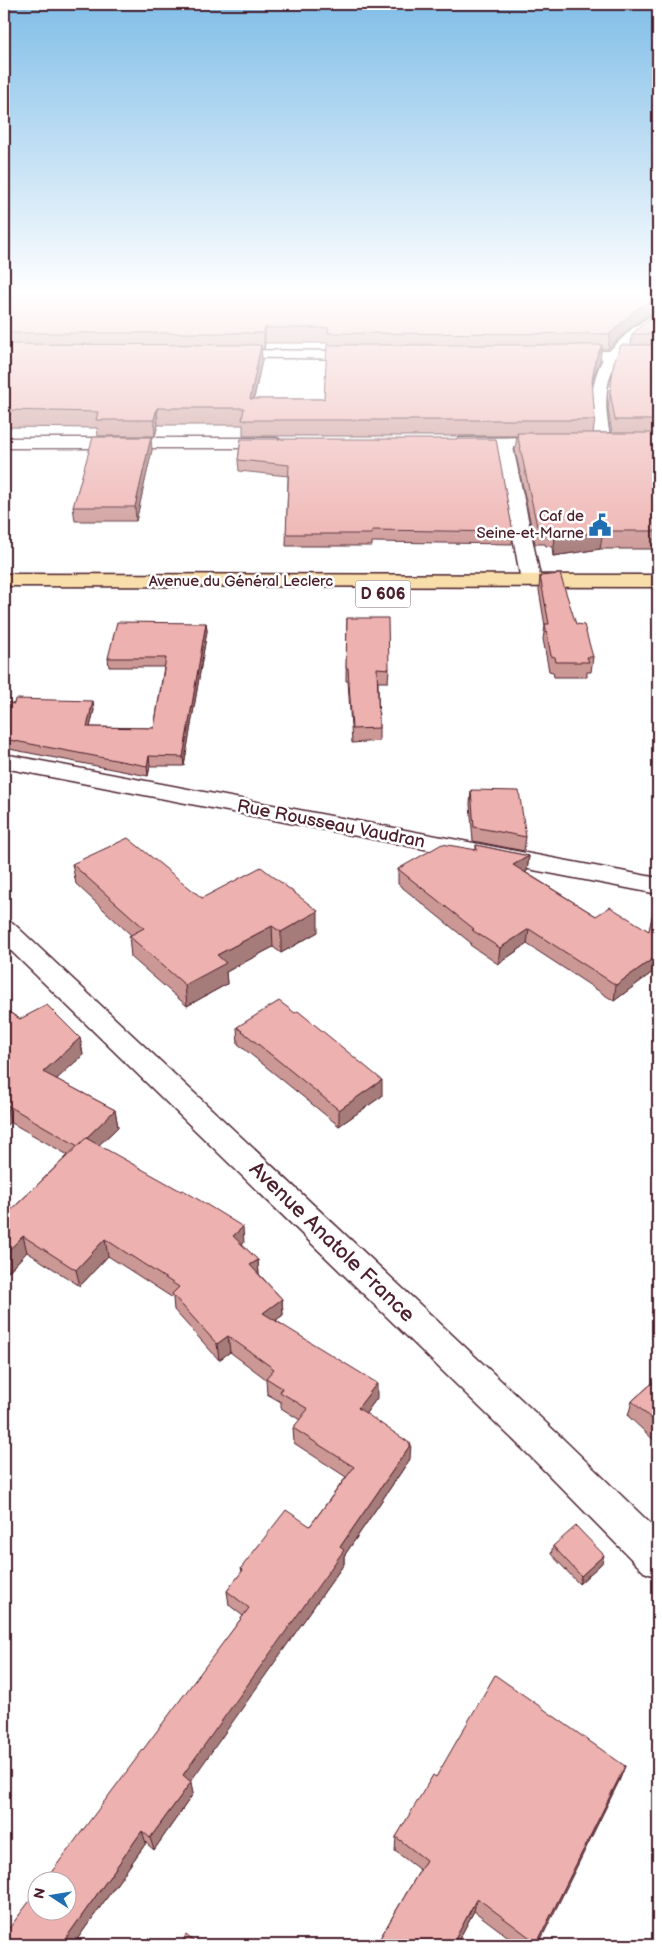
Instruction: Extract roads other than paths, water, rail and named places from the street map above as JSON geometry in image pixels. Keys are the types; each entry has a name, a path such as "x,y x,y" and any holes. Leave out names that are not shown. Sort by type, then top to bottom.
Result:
{"main road":[{"name":"Avenue du Général Leclerc","path":"4,580 658,581"},
{"name":"Avenue du Général Leclerc","path":"4,592 658,594"}],"street":[{"path":"604,381 598,404 597,442 622,443"},
{"path":"445,443 571,442"},
{"path":"4,443 288,443"},
{"path":"504,443 532,581"},
{"name":"Rue Rousseau Vaudran","path":"4,761 658,886"},
{"name":"Avenue Anatole France","path":"4,929 518,1420 658,1558"}],"place":[{"name":"Caf de Seine-et-Marne","path":"600,525"}]}
